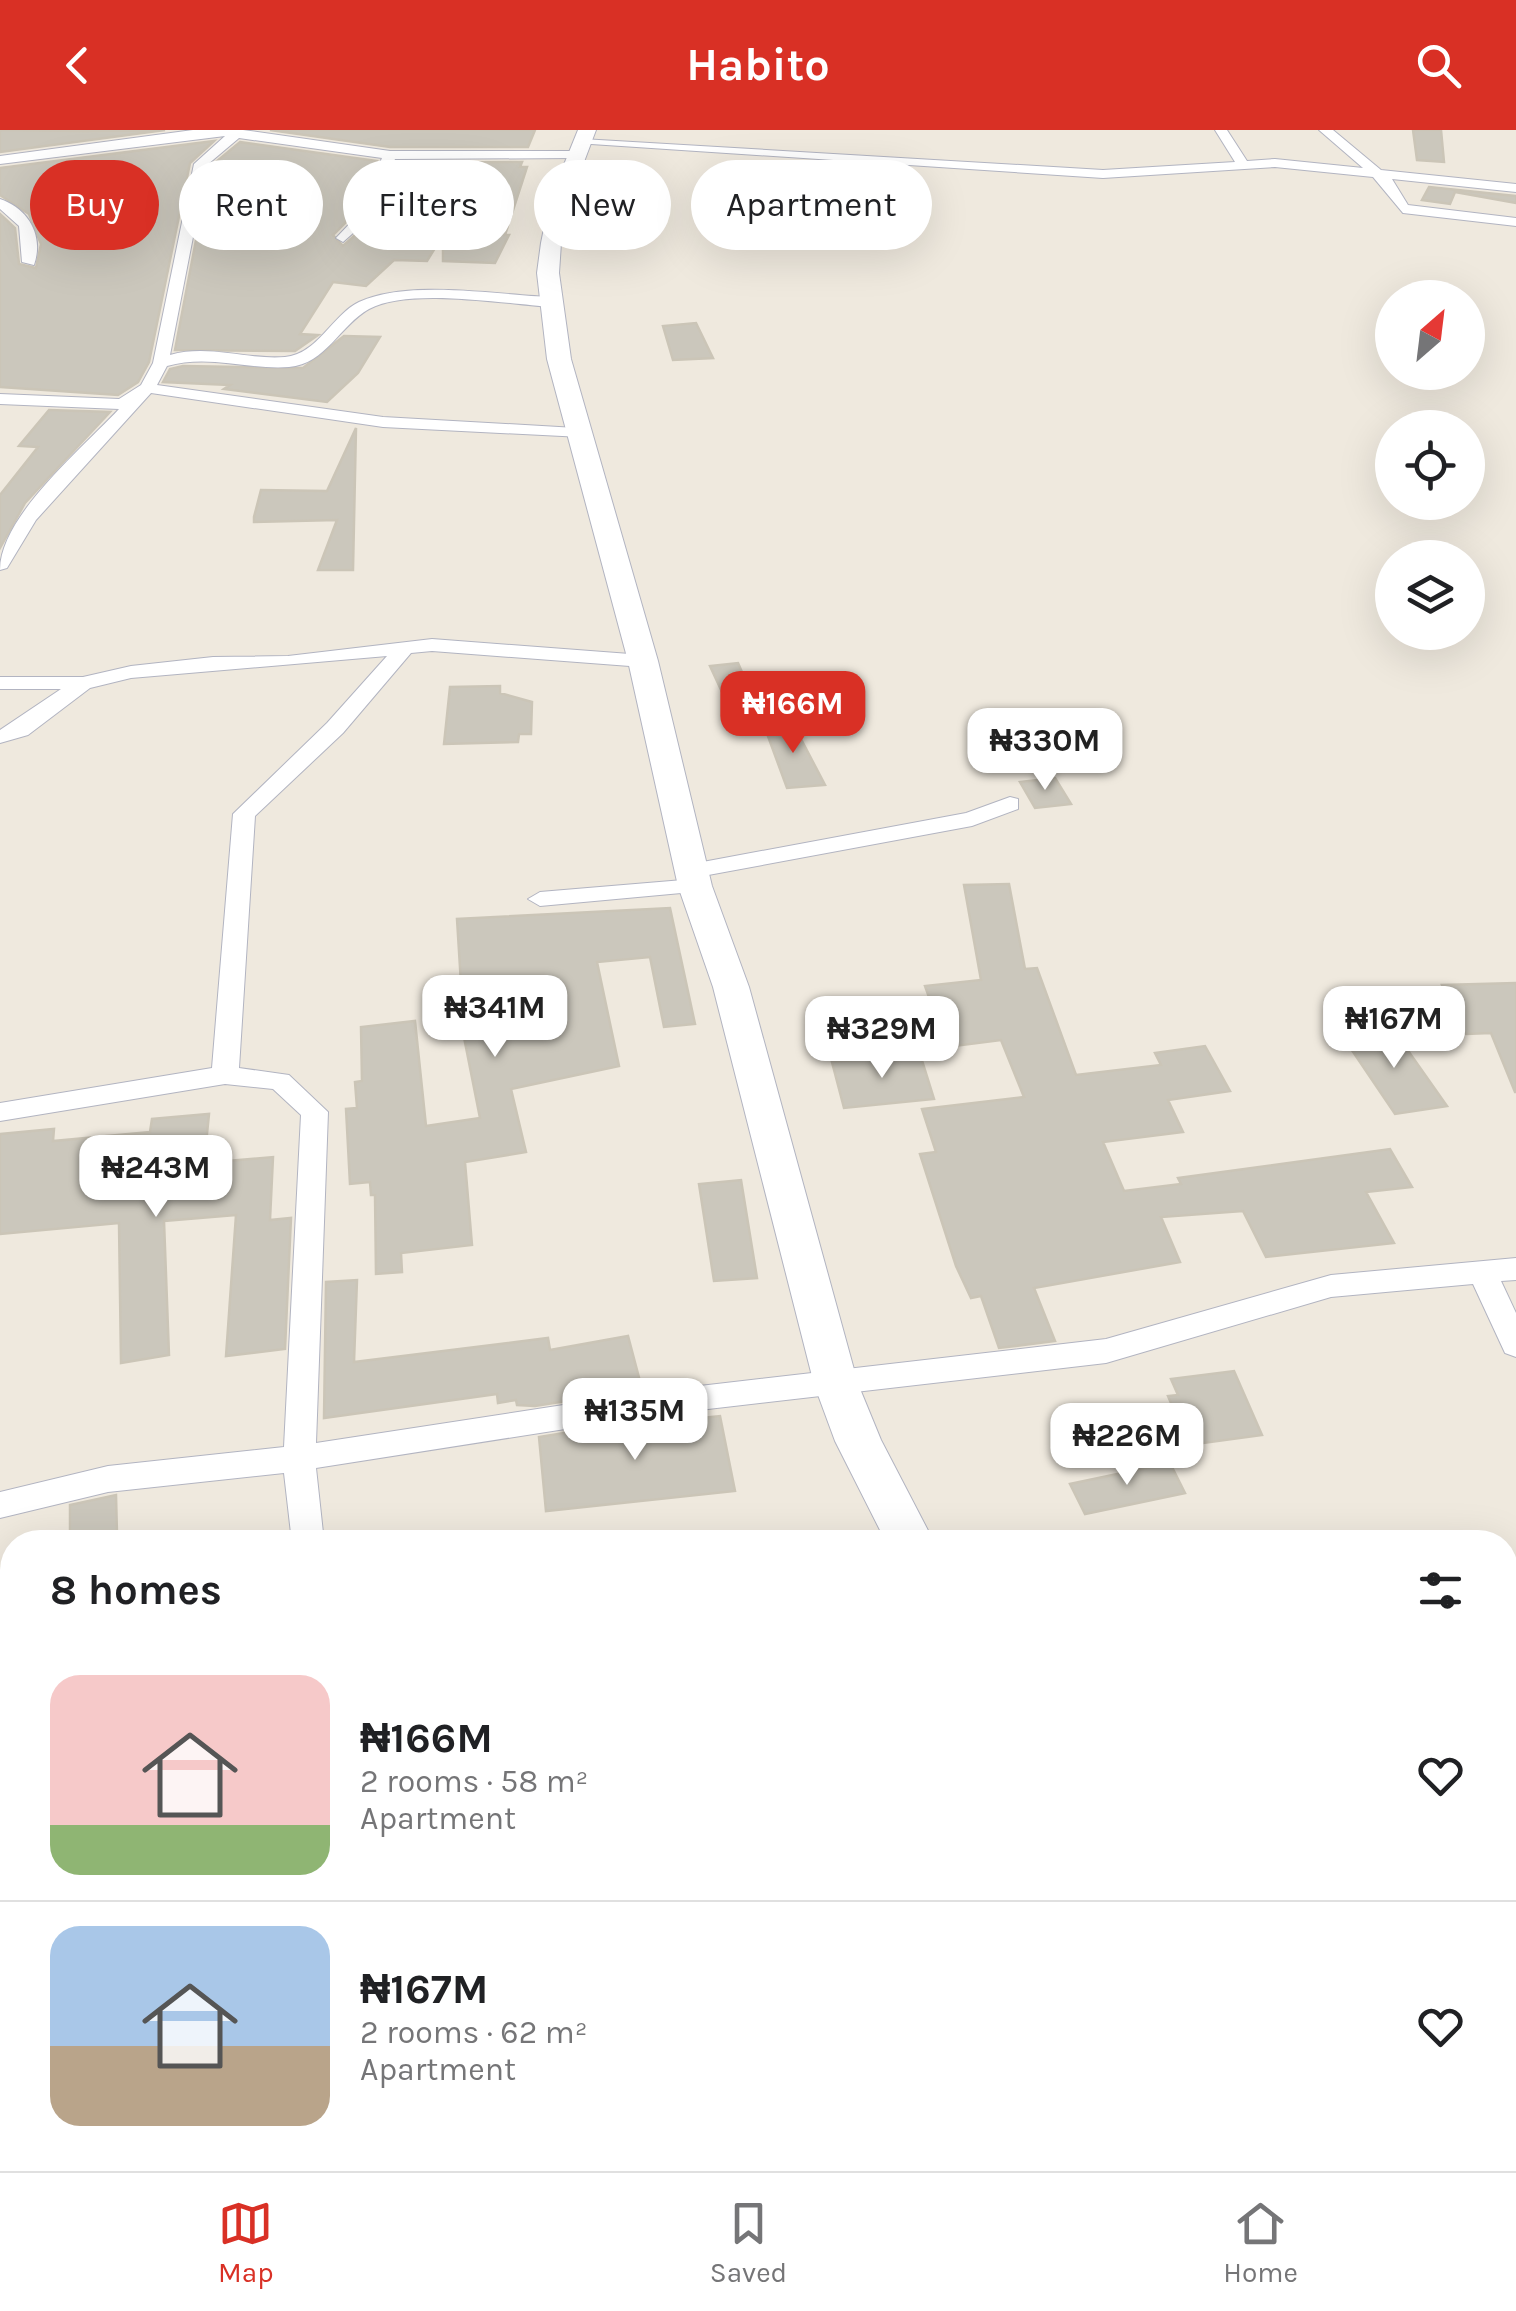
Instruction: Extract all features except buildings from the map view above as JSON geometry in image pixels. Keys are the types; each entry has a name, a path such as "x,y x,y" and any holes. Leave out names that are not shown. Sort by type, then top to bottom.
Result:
{"main road":[{"path":"582,142 560,199 551,243 558,359 643,662 694,879 731,986 836,1384 858,1441 904,1530"}],"street":[{"path":"699,148 707,130"},
{"path":"1220,130 1242,163"},
{"path":"1326,130 1392,186 1403,208 1516,222"},
{"path":"0,160 204,131 238,132 390,156 582,142 1086,174 1141,174 1242,163 1516,188"},
{"path":"0,564 30,517 147,388 161,363 168,294 200,184 201,164 238,132"},
{"path":"388,160 390,156"},
{"path":"0,202 28,226 32,242 29,262"},
{"path":"161,363 192,354 290,362 315,350 363,306 408,296 552,302"},
{"path":"0,399 122,404 147,388 383,422 576,433"},
{"path":"0,683 84,683 116,674 213,662 288,662 474,645 643,662"},
{"path":"225,1075 244,814 335,728 403,651"},
{"path":"0,737 20,730 84,683"},
{"path":"0,698 34,716"},
{"path":"540,899 694,879 972,819 1010,804"},
{"path":"0,1112 225,1075 280,1081 315,1112 299,1458 307,1530"},
{"path":"0,1505 108,1480 299,1458 648,1404 1106,1351 1331,1286 1516,1269"},
{"path":"1482,1272 1516,1346"}]}
